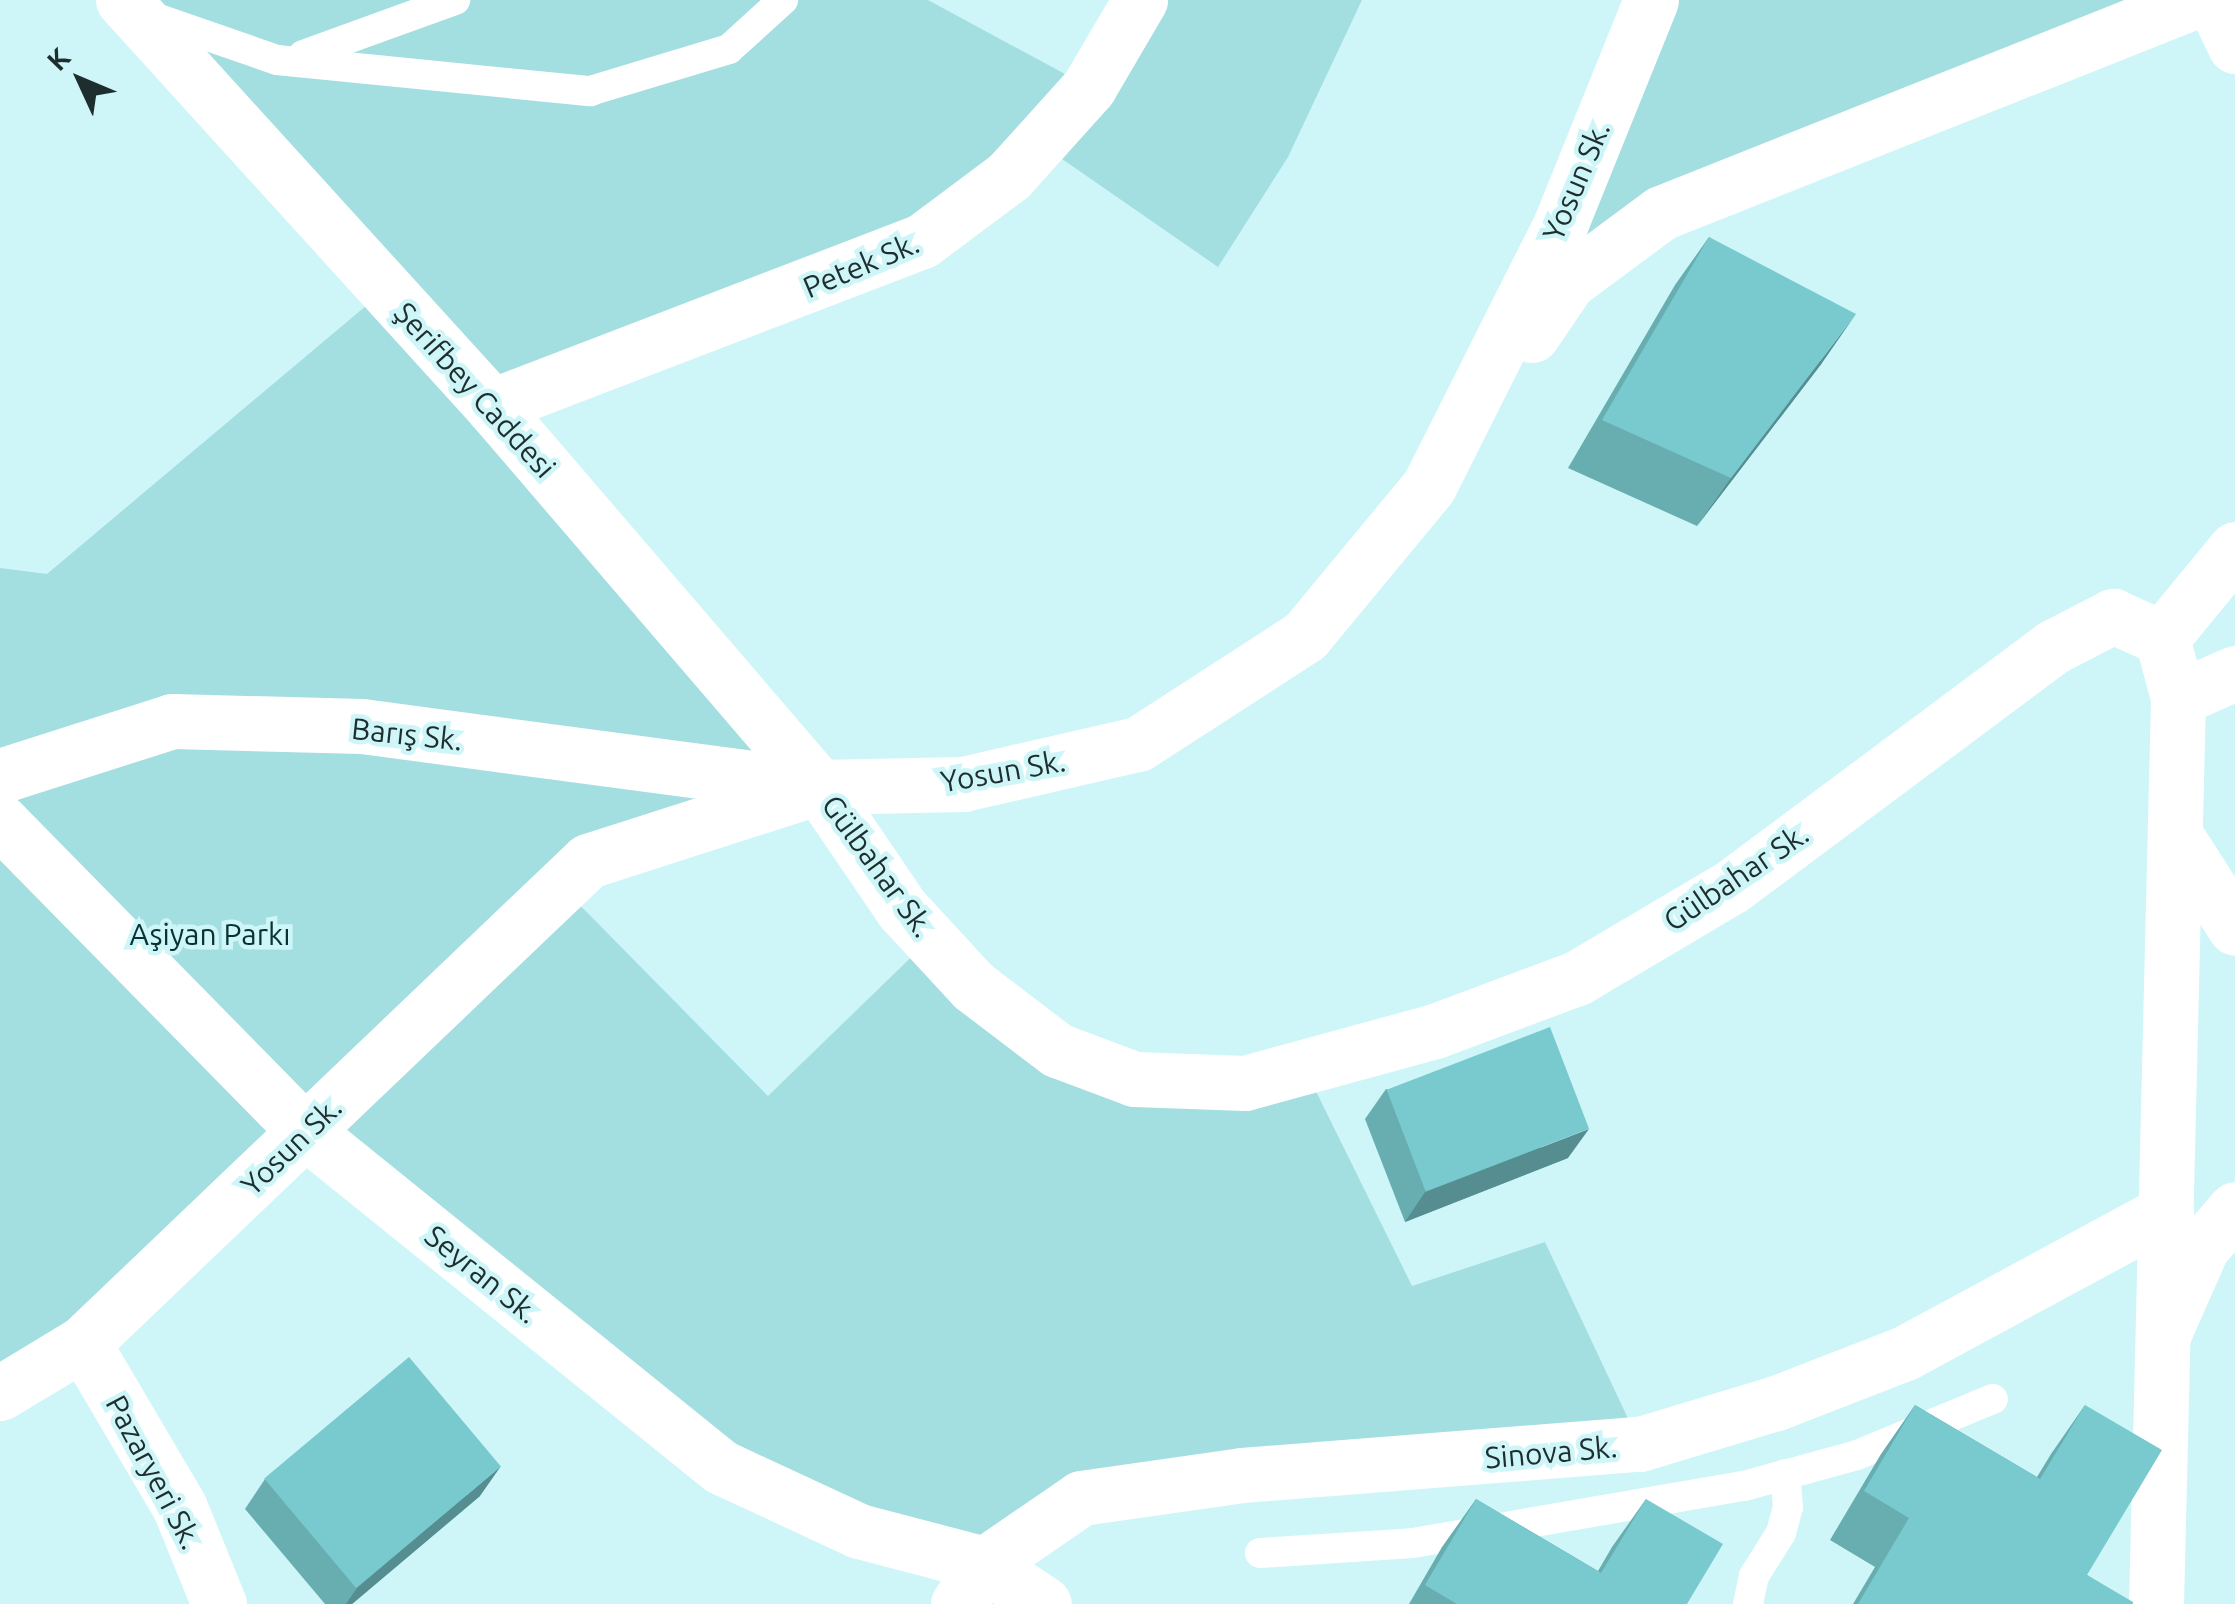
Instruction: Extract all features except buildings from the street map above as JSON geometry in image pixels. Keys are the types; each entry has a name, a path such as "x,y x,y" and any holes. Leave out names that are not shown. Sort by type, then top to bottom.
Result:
{"street":[{"name":"Petek Sk.","path":"492,406 922,241 1009,176 1090,87 1140,0"},
{"name":"Yosun Sk.","path":"0,1393 83,1343 588,861 819,786 963,784 1138,744 1305,636 1429,486 1560,222 1650,0"},
{"path":"1429,486 1568,282 1660,213 2197,0"},
{"path":"2213,0 2235,46"},
{"name":"Şerifbey Caddesi","path":"139,4 819,786"},
{"path":"2156,1604 2178,698 2162,638 2235,548"},
{"name":"Gülbahar Sk.","path":"819,786 902,910 973,986 1057,1050 1134,1079 1244,1083 1434,1031 1577,978 1731,887 2053,647 2113,616 2162,638"},
{"path":"2178,698 2235,673"},
{"name":"Barış Sk.","path":"0,776 172,721 362,726 819,786"},
{"name":"Seyran Sk.","path":"0,822 306,1132 721,1467 971,1584 1044,1604"},
{"path":"2176,836 2235,928"},
{"path":"2164,1334 2202,1247 2235,1209"},
{"name":"Sinova Sk.","path":"971,1584 1080,1498 1242,1475 1640,1444 1776,1403 1904,1353 2166,1212"},
{"name":"Pazaryeri Sk.","path":"83,1343 180,1508 218,1604"}],"lane":[{"path":"277,60 330,50 455,0"},
{"path":"139,4 277,60 590,90 728,49 783,0"},
{"path":"1260,1554 1413,1543 1621,1511 1857,1454 1993,1399"},
{"path":"1748,1604 1754,1576 1785,1520 1785,1474"}],"green space":[{"name":"Aşiyan Parkı","path":"160,0 928,0 1089,87 1140,0 1362,0 1288,157 1218,267 1039,143 1009,176 493,406 819,787 562,887 768,1096 930,939 1057,1050 1304,1067 1412,1286 1545,1242 1640,1444 1081,1498 985,1564 721,1467 306,1132 0,1393 0,568 47,574 386,289 134,11"},
{"path":"1651,0 2197,0 1568,282"}]}
